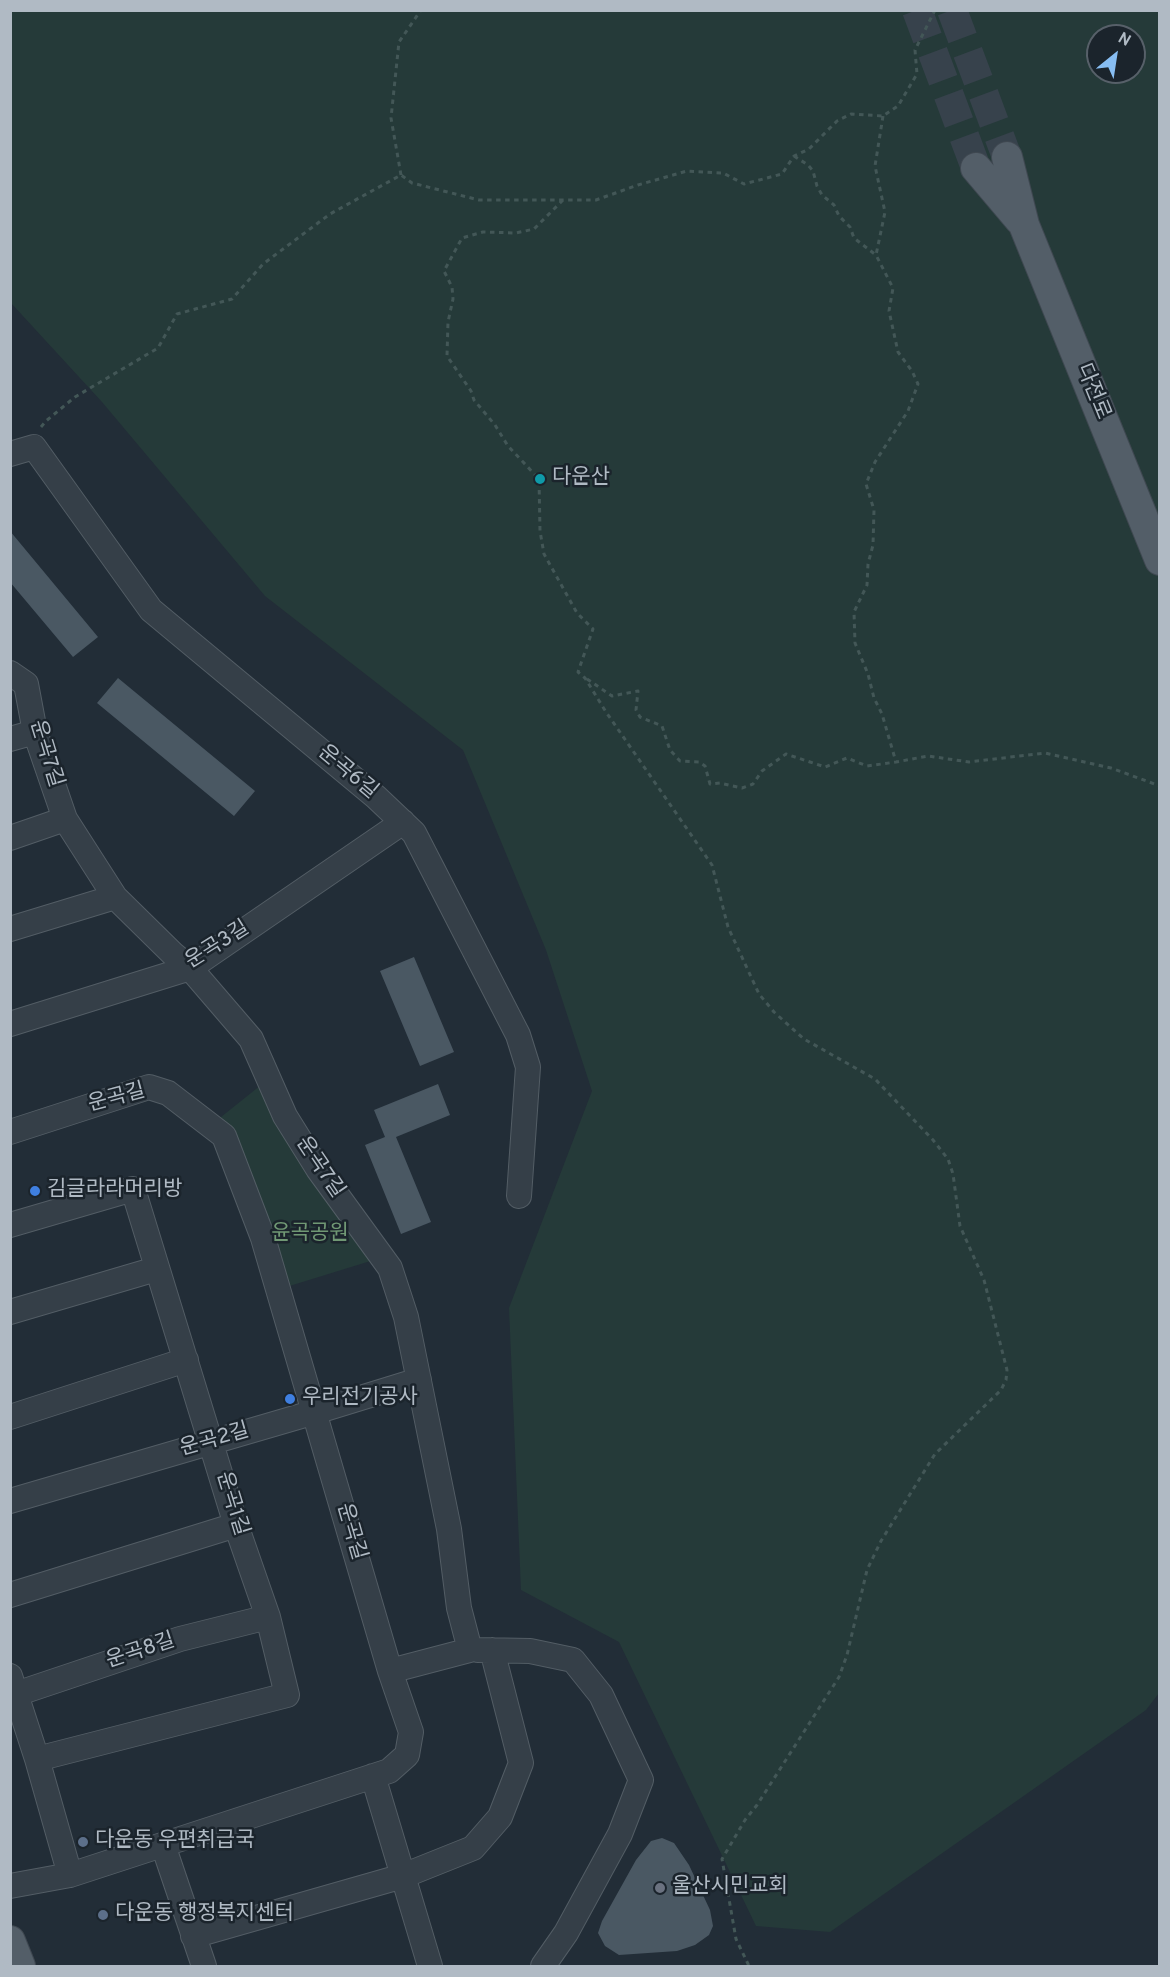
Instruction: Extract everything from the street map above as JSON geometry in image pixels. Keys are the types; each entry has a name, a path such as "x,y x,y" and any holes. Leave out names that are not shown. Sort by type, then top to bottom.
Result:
{"main road":[{"name":"다전로","path":"1007,157 1024,225 1160,560"},
{"name":"다전로","path":"976,168 1024,225"},
{"path":"10,1941 20,1966"}],"street":[{"name":"운곡6길","path":"17,452 34,447 152,610 376,797 414,833 518,1035 528,1067 519,1196"},
{"name":"운곡7길","path":"10,673 26,684 35,732 66,819 115,897 189,968 251,1039 285,1116 318,1168 390,1268 406,1317 419,1380 449,1529 459,1608 481,1650 521,1763 500,1817 473,1848 403,1876 194,1936"},
{"path":"10,739 35,732"},
{"path":"10,838 66,819"},
{"name":"운곡3길","path":"10,1024 189,968 402,822"},
{"path":"10,929 115,897"},
{"name":"운곡길","path":"10,1132 149,1087 168,1093 224,1136 263,1238 390,1671 411,1732 407,1755 389,1770 70,1875 10,1886"},
{"name":"운곡1길","path":"10,1224 133,1189 236,1525 268,1617 287,1695 37,1759"},
{"path":"10,1312 156,1269"},
{"path":"10,1417 186,1360"},
{"name":"운곡2길","path":"10,1501 419,1380"},
{"path":"10,1595 236,1525"},
{"name":"운곡8길","path":"70,1875 13,1685 268,1617"},
{"path":"390,1671 481,1650 530,1651 573,1660 600,1695 641,1780 620,1834 567,1934 543,1966"},
{"path":"373,1776 430,1966"},
{"path":"163,1845 204,1966"}],"path":[{"path":"421,10 399,42 391,118 401,175 412,183 479,200 596,200 687,171 723,173 744,184 782,174 794,156 809,149 837,121 851,114 883,116 898,106 917,74 915,50 935,10"},
{"path":"876,255 885,212 875,166 883,116"},
{"path":"794,156 813,171 822,195 834,205 839,216 850,227 854,238 876,255 893,288 890,311 898,352 912,371 918,384 908,411 875,462 866,484 874,510 873,545 867,564 867,585 854,612 855,643 882,714 896,762"},
{"path":"17,452 46,421 75,397 158,348 177,314 232,299 263,264 330,214 401,175"},
{"path":"563,200 534,229 516,233 483,232 462,238 444,271 452,287 453,299 448,322 447,356 471,391 474,400 508,446 539,478 540,531 544,554 577,613 593,629 578,672 612,696 638,691 636,710 640,717 662,726 670,750 680,761 699,762 705,766 710,783 742,788 753,784 762,771 786,754 825,767 847,758 867,766 928,756 969,762 1045,753 1111,768 1160,786"},
{"path":"585,678 712,865 728,927 759,994 774,1012 804,1039 875,1079 948,1159 953,1174 960,1226 984,1280 1007,1370 1006,1380 1001,1390 935,1454 880,1542 867,1570 847,1655 839,1677 722,1859 736,1939 749,1966"}],"green space":[{"path":"11,11 1159,11 1159,1693 1146,1710 830,1932 756,1926 619,1642 521,1590 509,1308 592,1091 546,950 463,750 265,596 102,402 11,303"},
{"name":"윤곡공원","path":"266,1081 377,1259 283,1288 216,1121"}],"building":[{"path":"10,531 98,637 73,657 10,582"},
{"path":"118,678 255,791 234,816 97,703"},
{"path":"414,957 454,1052 420,1066 380,971"},
{"path":"438,1084 450,1115 396,1137 431,1222 401,1234 365,1145 385,1137 374,1110"},
{"name":"울산시민교회","path":"662,1838 674,1843 689,1865 710,1910 713,1926 709,1935 695,1945 677,1951 619,1955 605,1946 598,1933 602,1921 636,1860 651,1841"}],"tunnel":[{"path":"917,10 976,168"},
{"path":"952,10 1007,157"}],"place":[{"name":"다운산","path":"540,479"},
{"name":"김글라라머리방","path":"35,1191"},
{"name":"우리전기공사","path":"290,1399"},
{"name":"다운동 우편취급국","path":"83,1842"},
{"name":"울산시민교회","path":"660,1888"},
{"name":"다운동 행정복지센터","path":"103,1915"}]}
